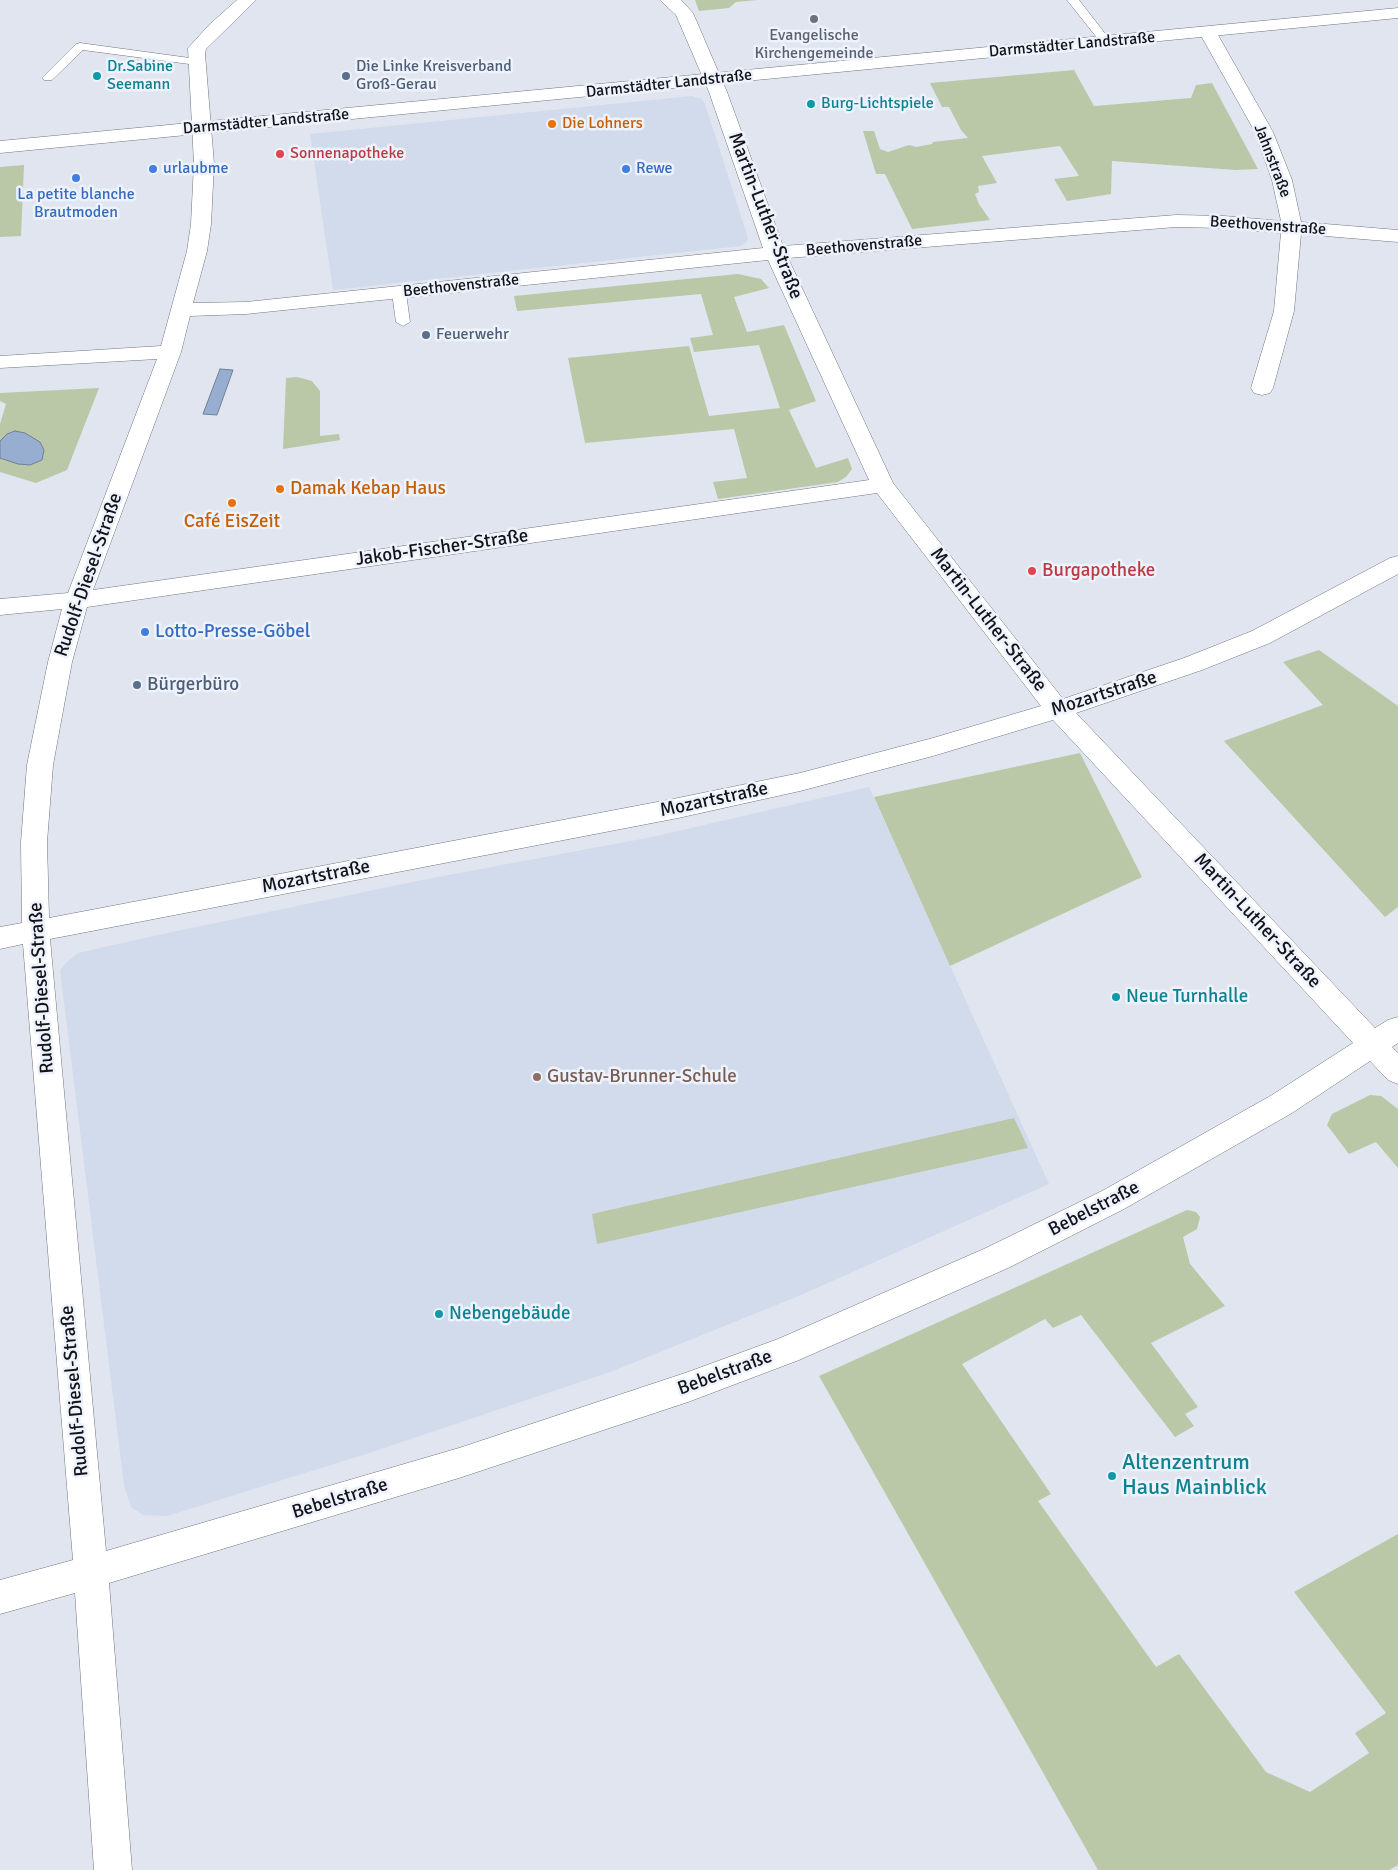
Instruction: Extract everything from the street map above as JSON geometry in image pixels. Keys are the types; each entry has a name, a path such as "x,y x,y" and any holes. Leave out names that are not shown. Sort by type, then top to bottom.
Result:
{"street":[{"path":"197,62 197,48 216,28 248,0"},
{"name":"Martin-Luther-Straße","path":"669,0 677,5 684,14 712,80 775,253 883,485 1058,710 1386,1037 1398,1072"},
{"name":"Darmstädter Landstraße","path":"0,147 1398,13"},
{"name":"Jahnstraße","path":"1208,32 1264,132 1282,180 1292,226 1284,311 1262,388"},
{"name":"Rudolf-Diesel-Straße","path":"113,1870 91,1571 36,931 34,842 40,765 60,662 77,600 170,352 182,310 201,224 204,164 197,62"},
{"name":"Beethovenstraße","path":"182,310 246,308 775,253 1176,222 1224,222 1292,226 1398,236"},
{"path":"0,362 170,352"},
{"name":"Jakob-Fischer-Straße","path":"0,607 77,600 883,485"},
{"name":"Mozartstraße","path":"0,938 678,808 800,782 933,747 1125,688 1261,636 1398,564"},
{"name":"Bebelstraße","path":"0,1597 459,1463 688,1387 796,1346 997,1258 1113,1200 1273,1109 1386,1037"}],"lane":[{"path":"1073,0 1106,42"},
{"path":"48,78 80,46 197,62"},
{"path":"399,293 403,322"}],"shaded area":[{"path":"692,96 702,99 705,104 748,238 747,242 741,246 333,290 310,134"},
{"name":"Gustav-Brunner-Schule","path":"869,787 1049,1184 801,1295 613,1371 366,1454 167,1516 143,1515 131,1507 124,1485 60,970 67,962 78,953 153,936 422,880 652,837"}],"green space":[{"path":"695,0 757,0 736,2 729,8 699,11"},
{"path":"1074,70 1094,106 1191,98 1196,85 1212,83 1258,169 1236,170 1112,161 1111,194 1067,201 1054,179 1079,176 1060,146 982,156 997,183 978,186 979,192 975,194 979,204 990,220 912,229 885,174 876,174 863,131 874,131 880,149 888,152 909,145 916,147 932,144 933,142 968,138 961,130 949,107 942,107 930,83"},
{"path":"24,165 21,236 0,237 0,167"},
{"path":"738,274 761,279 769,288 734,297 747,332 784,325 816,401 789,410 816,468 848,458 852,469 846,477 838,482 718,499 713,482 747,478 734,429 585,443 568,358 689,346 709,416 780,408 759,345 694,352 690,338 713,335 701,294 517,311 514,296"},
{"path":"297,377 312,381 320,391 320,436 339,434 340,440 283,449 286,378"},
{"path":"99,388 67,470 36,483 0,472 0,424 6,404 0,401 0,393"},
{"path":"1319,650 1398,706 1398,907 1385,917 1224,741 1323,705 1283,662"},
{"path":"1080,753 1142,877 950,966 874,797"},
{"path":"1370,1095 1381,1096 1398,1109 1398,1168 1376,1142 1349,1154 1327,1125 1332,1114"},
{"path":"1014,1118 1028,1148 597,1244 592,1214"},
{"path":"1187,1210 1196,1212 1200,1217 1197,1229 1183,1237 1190,1264 1225,1306 1151,1343 1198,1407 1185,1414 1194,1426 1175,1437 1081,1315 1053,1328 1045,1319 962,1364 1051,1494 1038,1501 1156,1667 1179,1654 1266,1772 1310,1792 1369,1753 1355,1733 1386,1713 1294,1592 1398,1534 1398,1865 1389,1870 1098,1870 819,1376"}],"water":[{"path":"220,369 233,370 217,415 203,414"},
{"path":"15,431 25,433 40,442 44,450 42,460 30,465 18,464 0,458 0,441 7,434"}],"place":[{"name":"Evangelische Kirchengemeinde","path":"814,19"},
{"name":"Dr.Sabine Seemann","path":"97,76"},
{"name":"Die Linke Kreisverband Groß-Gerau","path":"346,76"},
{"name":"Burg-Lichtspiele","path":"811,104"},
{"name":"Die Lohners","path":"552,124"},
{"name":"Sonnenapotheke","path":"280,154"},
{"name":"urlaubme","path":"153,169"},
{"name":"Rewe","path":"626,169"},
{"name":"La petite blanche Brautmoden","path":"76,178"},
{"name":"Feuerwehr","path":"426,335"},
{"name":"Damak Kebap Haus","path":"280,489"},
{"name":"Café EisZeit","path":"232,503"},
{"name":"Burgapotheke","path":"1032,571"},
{"name":"Lotto-Presse-Göbel","path":"145,632"},
{"name":"Bürgerbüro","path":"137,685"},
{"name":"Neue Turnhalle","path":"1116,997"},
{"name":"Gustav-Brunner-Schule","path":"537,1077"},
{"name":"Nebengebäude","path":"439,1314"},
{"name":"Altenzentrum Haus Mainblick","path":"1112,1476"}]}
